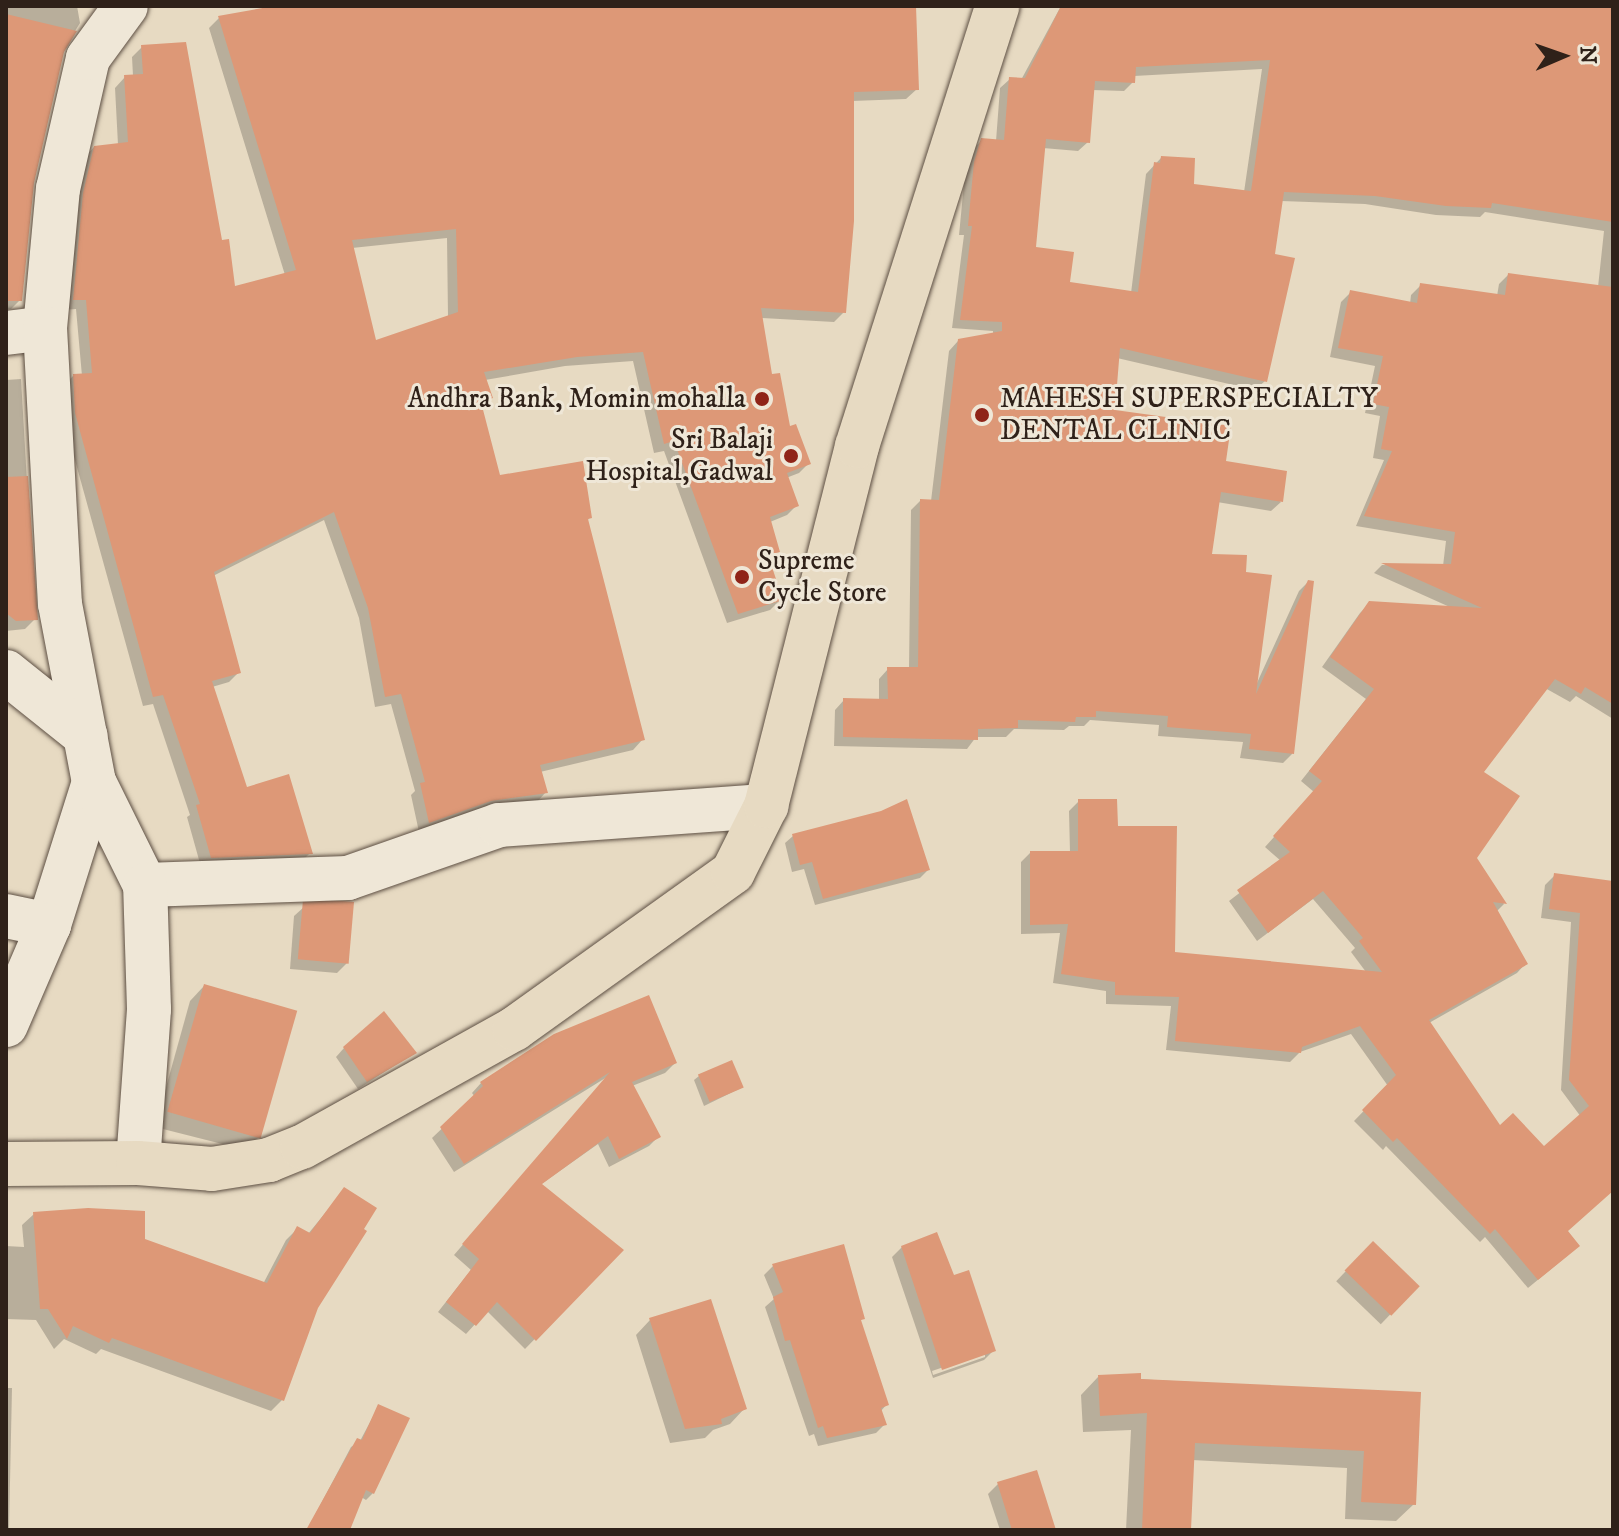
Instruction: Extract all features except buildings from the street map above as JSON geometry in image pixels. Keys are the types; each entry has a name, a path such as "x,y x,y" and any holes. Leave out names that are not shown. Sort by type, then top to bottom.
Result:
{"main road":[{"path":"6,1164 138,1163 212,1169 269,1160 302,1147 514,1029 733,872 766,806 857,446 997,6"}],"street":[{"path":"126,6 88,58 26,330 60,604 94,782 145,885 149,1009 138,1163"},
{"path":"6,672 86,736"},
{"path":"6,1025 49,925 94,782"},
{"path":"145,885 348,878 499,825 766,806"},
{"path":"6,916 49,925"}],"place":[{"name":"Andhra Bank, Momin mohalla","path":"762,399"},
{"name":"MAHESH SUPERSPECIALTY DENTAL CLINIC","path":"982,415"},
{"name":"Sri Balaji Hospital,Gadwal","path":"791,456"},
{"name":"Supreme Cycle Store","path":"742,577"}]}
